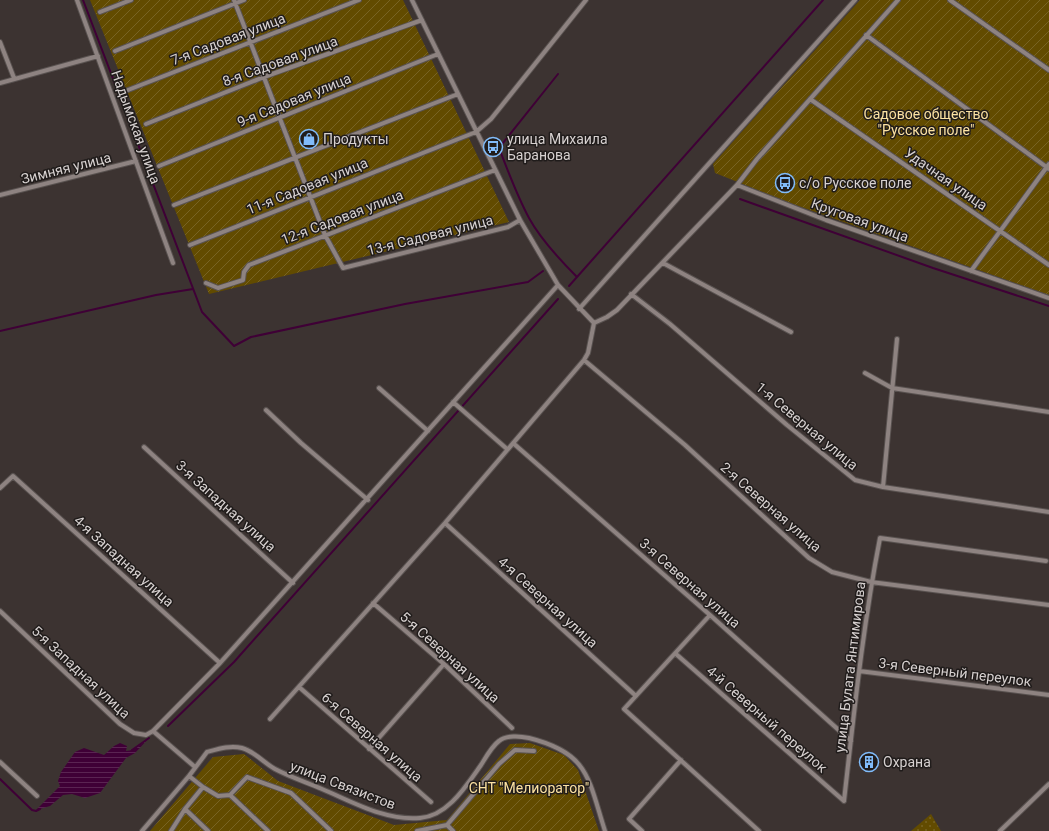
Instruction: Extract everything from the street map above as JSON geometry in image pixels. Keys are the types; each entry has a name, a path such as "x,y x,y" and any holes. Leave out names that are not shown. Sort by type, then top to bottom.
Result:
{"street":[{"name":"Надымская улица","path":"77,0 174,263"},
{"path":"100,12 131,0"},
{"path":"115,51 234,2 244,0"},
{"name":"7-я Садовая улица","path":"128,90 359,0"},
{"path":"412,0 520,220 558,286 579,309 594,322"},
{"path":"476,132 491,119 586,0"},
{"path":"579,309 854,0"},
{"path":"594,322 608,317 617,310 737,185 757,159 898,0"},
{"path":"950,0 1049,70"},
{"path":"234,2 325,235"},
{"name":"8-я Садовая улица","path":"146,124 264,77 422,20"},
{"path":"866,35 1048,166 971,271"},
{"path":"0,42 14,78"},
{"name":"9-я Садовая улица","path":"159,166 438,54"},
{"path":"0,83 98,56"},
{"path":"174,206 458,94"},
{"name":"Удачная улица","path":"810,99 1049,265"},
{"name":"11-я Садовая улица","path":"190,245 310,196 476,132"},
{"name":"Зимняя улица","path":"0,195 136,161"},
{"name":"12-я Садовая улица","path":"206,283 218,288 243,280 244,272 249,265 495,170"},
{"name":"Круговая улица","path":"737,185 826,220 1049,298"},
{"name":"13-я Садовая улица","path":"325,235 344,268 508,227 520,220"},
{"path":"663,263 791,332"},
{"path":"142,831 195,767 153,731 220,663 368,500 453,402 558,286"},
{"name":"1-я Северная улица","path":"631,294 670,324 787,425 856,480 883,487 1049,512"},
{"path":"270,719 445,523 584,360 588,354 594,322"},
{"path":"883,487 897,339"},
{"name":"2-я Северная улица","path":"584,360 685,445 809,558 832,572 871,582 1049,605"},
{"path":"865,373 892,388 1049,412"},
{"path":"379,388 428,431"},
{"path":"453,402 507,449"},
{"path":"266,410 301,443 368,500"},
{"name":"3-я Северная улица","path":"513,443 710,614 851,741"},
{"name":"3-я Западная улица","path":"144,447 293,582"},
{"name":"4-я Западная улица","path":"0,488 14,476 220,663"},
{"name":"4-я Северная улица","path":"445,523 636,696"},
{"name":"улица Булата Янтимирова","path":"844,800 871,582 880,538 1046,561"},
{"name":"5-я Северная улица","path":"373,603 444,664 512,728"},
{"name":"5-я Западная улица","path":"0,611 120,724 134,733 146,735 153,731"},
{"path":"710,614 676,654 624,709 759,831"},
{"name":"4-й Северный переулок","path":"676,654 844,800"},
{"path":"369,749 444,664"},
{"name":"3-я Северный переулок","path":"859,671 1049,695"},
{"name":"6-я Северная улица","path":"299,687 431,802"},
{"name":"улица Связистов","path":"195,767 206,752 233,746 244,748 272,768 286,775 383,814 400,818 419,818 434,816 454,800 500,740 515,736 556,747 579,762 586,773 605,831"},
{"path":"417,831 447,825 499,764 515,750 534,751"},
{"path":"642,831 629,819 680,760"},
{"path":"0,762 37,796"},
{"path":"189,776 218,796 230,795 247,777 291,793 331,831"},
{"path":"1000,831 1049,784"},
{"path":"171,831 185,809 204,787"},
{"path":"230,795 268,831"},
{"path":"185,809 208,831"},
{"path":"447,825 453,831"}],"green space":[{"path":"90,0 403,0 509,222 209,294"},
{"name":"Садовое общество \"Русское поле\"","path":"860,0 1049,0 1049,295 793,204 715,173 713,164"},
{"name":"СНТ \"Мелиоратор\"","path":"530,743 564,755 578,770 599,831 150,831 213,757 244,754 278,781 394,825 447,820 510,744"},
{"path":"931,814 941,831 911,831"}],"shaded area":[{"path":"149,738 135,753 126,758 100,793 85,798 72,794 63,795 50,806 36,810 60,786 58,781 61,772 75,752 84,748 104,755 120,743 127,746 126,751 139,746"}],"waterway":[{"path":"83,0 202,312 234,346 251,337 405,304 528,282 543,271"},
{"path":"569,286 823,0"},
{"path":"558,74 499,148 525,210 534,226 551,249 577,277"},
{"path":"740,199 933,268 1049,306"},
{"path":"0,331 156,295 193,289"},
{"path":"168,726 234,662 558,299"},
{"path":"132,750 149,738"},
{"path":"0,779 32,810 36,811 40,809"}],"place":[{"name":"Продукты","path":"309,139"},
{"name":"улица Михаила Баранова","path":"493,147"},
{"name":"с/о Русское поле","path":"785,183"},
{"name":"Охрана","path":"869,762"}]}
